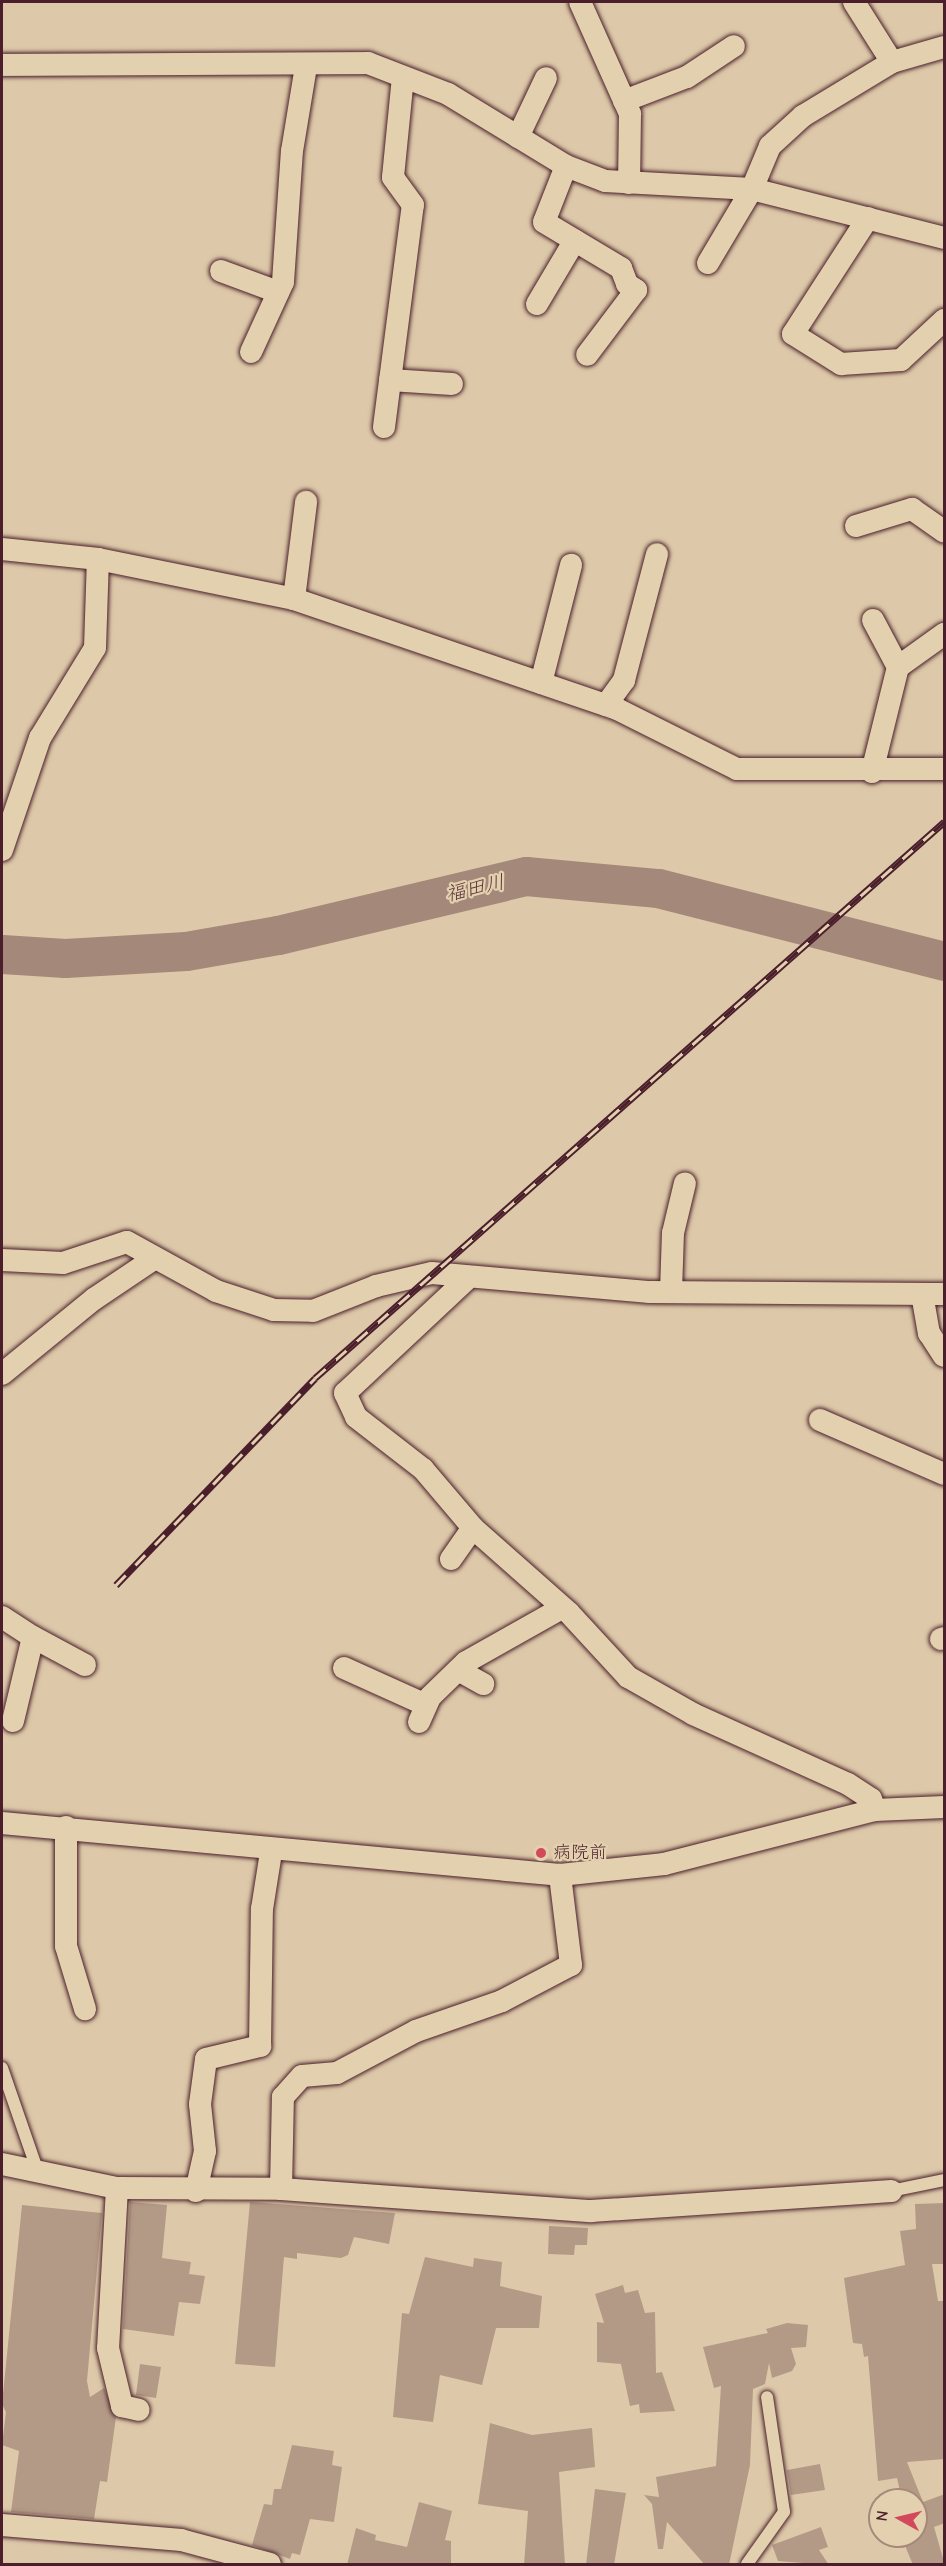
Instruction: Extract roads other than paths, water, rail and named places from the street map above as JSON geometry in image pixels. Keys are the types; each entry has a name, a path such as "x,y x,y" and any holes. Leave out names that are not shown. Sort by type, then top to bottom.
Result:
{"street":[{"path":"580,2 630,114 629,183"},
{"path":"854,2 892,62"},
{"path":"624,101 687,77 734,46"},
{"path":"708,263 752,189 770,146 803,116 892,62 945,47"},
{"path":"2,65 306,66 368,63 448,94 566,166 605,181 752,189 945,238"},
{"path":"251,352 278,292 306,66"},
{"path":"384,427 413,205 393,177 403,77"},
{"path":"518,137 546,78"},
{"path":"566,166 544,222 621,268 627,284 636,290 587,355"},
{"path":"868,218 793,334 841,364 901,360 945,320"},
{"path":"537,304 574,240"},
{"path":"220,271 278,292"},
{"path":"390,380 452,384"},
{"path":"294,600 306,502"},
{"path":"856,526 912,508 945,531"},
{"path":"2,549 99,559 294,600 606,705 737,770 872,772 945,769"},
{"path":"606,705 624,680 657,554"},
{"path":"2,850 40,738 95,648 99,559"},
{"path":"541,683 571,565"},
{"path":"873,620 898,667"},
{"path":"872,772 898,667 945,634"},
{"path":"671,1293 673,1233 685,1183"},
{"path":"2,1260 63,1263 127,1242 216,1291 274,1310 313,1311 376,1286 432,1273 467,1280 671,1293 945,1294"},
{"path":"2,1374 94,1299 155,1258"},
{"path":"467,1280 345,1393 356,1418 423,1469 473,1528 649,1691 848,1784 871,1799 875,1810"},
{"path":"922,1294 929,1333 945,1356"},
{"path":"820,1420 945,1474"},
{"path":"451,1559 473,1528"},
{"path":"344,1668 423,1713 458,1670 512,1632 560,1609"},
{"path":"2,1617 85,1665"},
{"path":"8,1725 33,1637"},
{"path":"458,1670 483,1684"},
{"path":"915,1808 945,1791"},
{"path":"2,1823 66,1827 271,1852 560,1875 664,1864 875,1810 945,1807"},
{"path":"66,1827 66,1946 85,2009"},
{"path":"196,2191 205,2151 200,2104 206,2059 260,2046 262,1909 271,1852"},
{"path":"281,2189 283,2097 302,2076 337,2073 416,2031 502,2001 571,1965 560,1875"},
{"path":"2,2164 117,2188 196,2191 281,2189 591,2211 891,2191"},
{"path":"117,2188 108,2348 122,2406 139,2410"},
{"path":"2,2525 181,2541 270,2565"}],"lane":[{"path":"2,2068 38,2172"},
{"path":"891,2191 945,2180"},
{"path":"747,2565 784,2512 766,2397"}],"waterway":[{"name":"福田川","path":"2,954 65,958 186,951 278,935 526,876 658,888 944,961"}],"railway":[{"path":"116,1585 315,1378 944,822"}],"place":[{"name":"病院前","path":"541,1853"}]}
